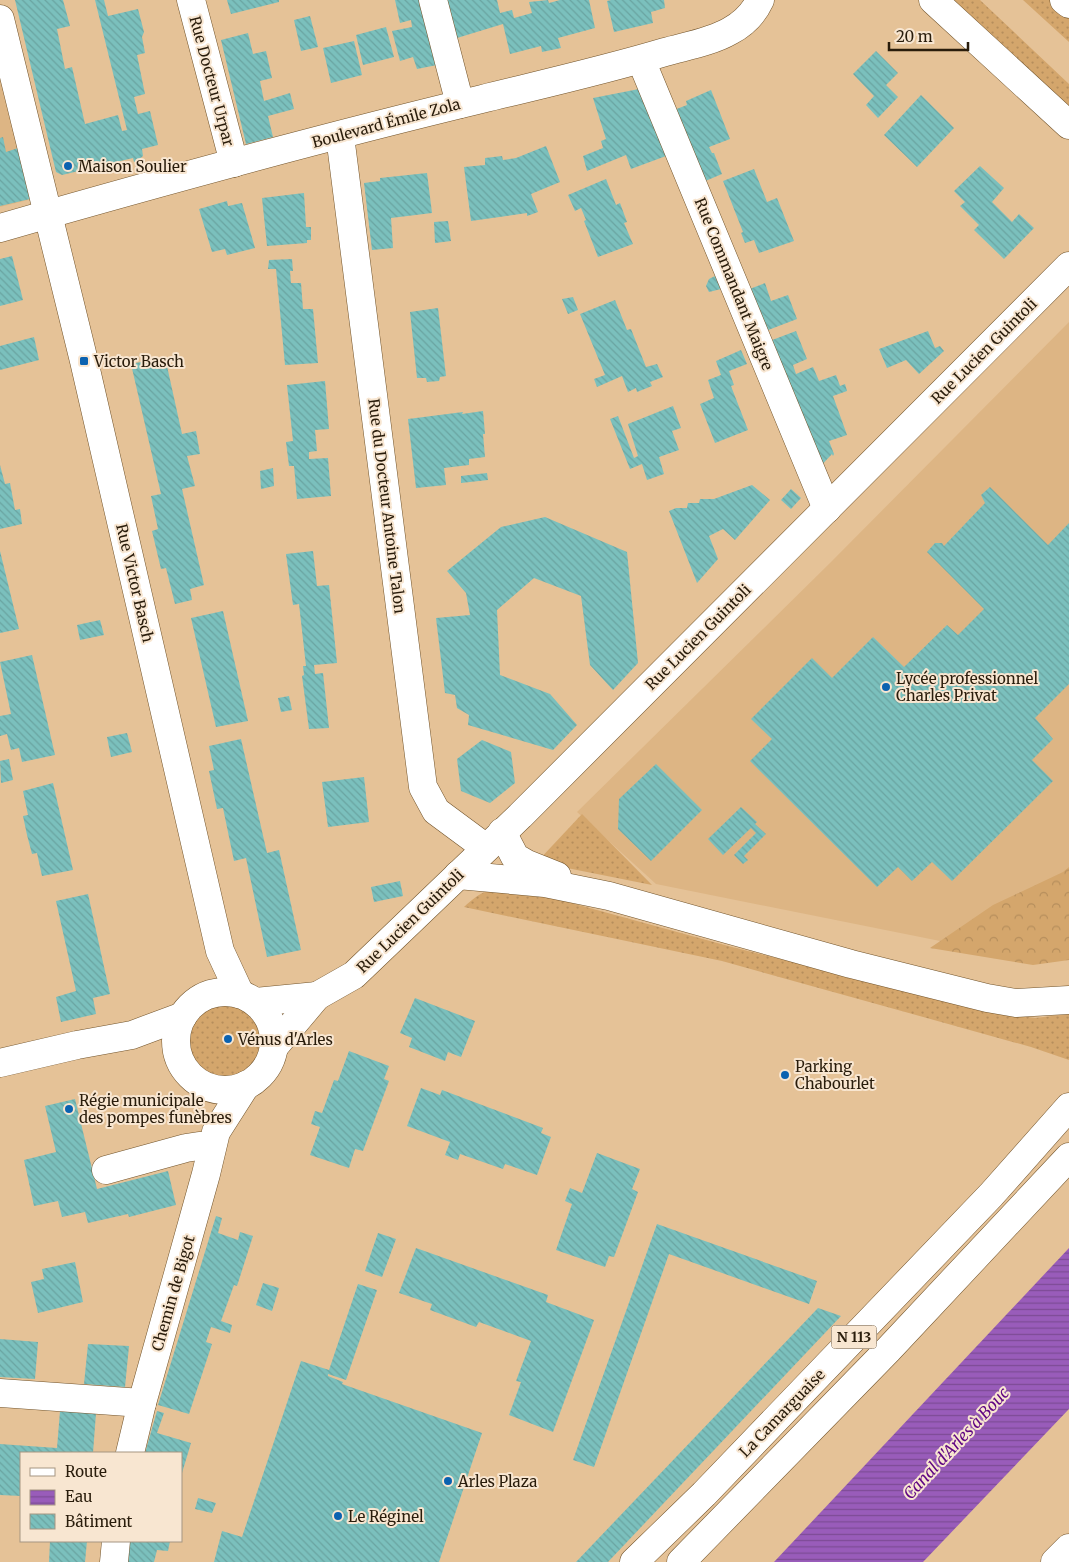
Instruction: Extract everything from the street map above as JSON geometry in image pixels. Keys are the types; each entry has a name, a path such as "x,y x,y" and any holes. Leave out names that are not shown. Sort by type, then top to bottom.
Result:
{"main road":[{"name":"Rue Docteur Urpar","path":"191,0 234,163"},
{"path":"433,0 460,104"},
{"path":"933,0 1069,125"},
{"path":"1064,0 1069,4"},
{"name":"Boulevard Émile Zola","path":"0,228 234,163 460,104 641,60 723,35 745,20 759,2"},
{"name":"Rue Victor Basch","path":"0,19 84,361 220,951 248,998"},
{"name":"Rue Commandant Maigre","path":"641,60 826,509"},
{"name":"Rue du Docteur Antoine Talon","path":"340,136 423,787 436,811 494,840"},
{"name":"Rue Lucien Guintoli","path":"274,1047 317,996 354,975 494,840 1069,266"},
{"path":"494,840 527,864 609,896"},
{"path":"458,874 545,883 609,896 851,964 986,998 1016,1003 1069,1000"},
{"name":"Rue Victor Basch","path":"207,995 220,951"},
{"path":"224,991 248,998 267,1014 273,1030 274,1047 269,1063 259,1077 246,1085 231,1090 216,1089 201,1084 189,1074 180,1061 176,1046 177,1030 183,1016 193,1004 207,995 224,991"},
{"name":"Rue Lucien Guintoli","path":"248,998 317,996"},
{"path":"0,1063 77,1045 132,1035 183,1016"},
{"path":"132,1035 176,1046"},
{"name":"Chemin de Bigot","path":"201,1084 214,1139"},
{"name":"Chemin de Bigot","path":"130,1452 214,1139 246,1085"},
{"name":"La Camarguaise","path":"634,1562 704,1494 963,1223 1069,1107"},
{"path":"106,1170 199,1146 214,1139"},
{"name":"La Camarguaise","path":"681,1562 888,1350 1069,1157"},
{"path":"0,1394 142,1403"},
{"path":"114,1562 116,1542"},
{"path":"1055,1562 1069,1548"}],"shaded area":[{"path":"0,61 10,98 28,200 0,207"},
{"name":"Lycée professionnel Charles Privat","path":"1069,322 1069,952 990,951 656,884 577,812 830,563"}],"green space":[{"path":"943,0 980,0 1069,84 1069,110"},
{"path":"1023,0 1055,0 1069,12 1069,42"},
{"path":"582,814 652,885 537,862"},
{"path":"1069,867 1069,960 1033,965 930,948 993,905 1063,872"},
{"path":"513,887 732,947 991,1011 1035,1018 1069,1014 1069,1060 1031,1047 722,961 464,907 486,891"},
{"path":"218,1002 232,1002 246,1008 257,1019 263,1033 260,1055 252,1067 232,1078 218,1078 204,1072 193,1061 187,1047 187,1033 193,1019 204,1008"}],"water":[{"name":"Canal d'Arles à Bouc","path":"1069,1248 1069,1409 923,1562 774,1562"}],"building":[{"path":"15,0 63,0 70,26 57,29 65,69 72,67 85,124 118,115 122,131 127,130 95,0 104,0 108,16 138,9 144,32 142,37 145,53 137,55 145,94 134,97 138,114 150,111 158,145 142,149 143,156 134,162 133,158 62,175 56,172"},
{"path":"227,0 279,0 279,2 231,14"},
{"path":"395,0 419,0 437,65 417,69 413,57 400,61 392,31 412,27 411,20 400,23"},
{"path":"447,0 497,0 500,13 512,10 514,18 532,13 529,2 548,0 549,3 560,0 589,0 595,28 558,38 561,48 542,52 541,46 510,54 503,24 457,38"},
{"path":"664,0 665,8 651,12 653,23 614,32 607,1"},
{"path":"310,16 318,47 301,51 294,20"},
{"path":"386,27 394,57 363,65 356,35"},
{"path":"248,33 253,54 266,51 272,78 260,81 264,101 290,93 294,109 268,116 273,137 246,144 221,40"},
{"path":"354,41 362,75 331,83 323,48"},
{"path":"876,51 898,73 886,85 898,97 878,118 866,105 874,96 853,74"},
{"path":"639,89 666,156 631,169 626,155 587,171 583,156 603,148 601,141 606,139 593,98"},
{"path":"711,90 730,139 709,147 712,153 714,153 722,174 703,182 674,110 687,105 686,101"},
{"path":"921,95 954,128 917,167 884,135"},
{"path":"3,137 6,152 18,148 30,199 0,206 0,138"},
{"path":"546,146 560,182 531,194 538,212 527,216 527,213 471,221 464,167 485,165 485,158 502,156 503,160 516,158"},
{"path":"980,166 1004,188 992,202 1012,222 1019,214 1034,228 1004,259 974,230 979,225 960,206 965,202 954,191"},
{"path":"754,169 767,202 777,198 794,241 759,253 754,240 745,243 741,233 743,232 723,181"},
{"path":"427,173 432,213 391,218 393,248 372,250 364,183 380,181 380,178"},
{"path":"606,179 616,205 620,203 627,222 624,223 633,244 598,257 581,208 575,211 568,195"},
{"path":"304,193 306,227 311,227 311,240 307,240 307,243 267,246 262,198"},
{"path":"227,201 228,206 242,203 255,248 227,255 225,249 212,252 199,209"},
{"path":"448,221 451,241 435,243 434,222"},
{"path":"12,256 23,300 0,306 0,259"},
{"path":"292,259 291,283 301,283 303,309 313,309 318,363 285,365 276,269 268,269 269,260"},
{"path":"715,276 721,289 709,292 706,286 709,279"},
{"path":"765,283 771,301 788,295 797,319 763,332 747,290"},
{"path":"573,297 578,310 568,314 562,299"},
{"path":"615,300 627,330 631,329 646,367 657,364 663,377 650,382 652,386 637,392 636,388 628,392 622,376 597,387 594,379 605,375 580,314"},
{"path":"438,308 446,376 440,377 439,381 427,382 426,378 417,378 410,312"},
{"path":"796,331 807,359 793,365 796,374 813,367 819,381 836,375 840,386 845,384 847,391 833,396 847,435 829,441 834,454 818,469 767,342"},
{"path":"928,331 935,348 940,346 944,351 919,374 906,360 887,368 879,349"},
{"path":"34,337 39,360 0,370 0,346"},
{"path":"741,350 747,364 729,371 734,385 731,386 748,430 715,443 700,404 714,398 708,380 721,375 716,361"},
{"path":"165,357 182,434 196,431 200,454 187,456 195,486 182,489 204,585 190,589 192,600 175,604 166,568 161,569 152,531 158,529 151,496 161,494 131,364"},
{"path":"325,381 329,429 315,430 317,451 309,452 309,459 328,458 331,496 297,499 294,466 289,466 286,442 293,441 287,385"},
{"path":"673,406 681,428 672,431 679,450 659,457 664,474 647,480 642,464 630,469 610,419 618,416 634,458 638,456 628,424"},
{"path":"483,411 485,457 469,459 469,465 444,468 446,485 416,488 408,419"},
{"path":"0,465 5,484 10,483 15,510 20,509 22,524 0,529"},
{"path":"273,468 274,486 261,489 260,471"},
{"path":"487,473 488,480 461,483 461,476"},
{"path":"752,485 770,500 735,540 723,529 709,536 718,559 697,583 669,511 676,508 687,508 688,503 699,503 700,499 714,499"},
{"path":"990,487 1048,545 1069,523 1069,684 1035,718 1053,739 1032,760 1053,781 952,881 932,862 912,881 898,867 877,887 750,761 772,739 751,719 812,658 832,678 873,637 904,667 947,625 958,635 984,609 927,552 935,543 942,543 944,546 985,503 981,495"},
{"path":"791,489 801,498 791,509 781,500"},
{"path":"545,517 627,552 638,663 613,690 590,665 581,596 534,578 497,610 500,675 550,694 577,725 553,750 468,725 469,715 457,708 455,695 445,693 436,618 470,615 466,593 447,571 501,527"},
{"path":"0,551 19,629 0,633"},
{"path":"313,551 317,586 329,585 337,663 314,665 315,674 323,673 329,728 309,729 302,676 304,675 303,666 306,666 299,604 293,605 286,554"},
{"path":"223,611 248,721 216,727 191,618"},
{"path":"100,620 104,635 80,640 77,625"},
{"path":"32,655 55,755 22,762 19,748 11,750 7,734 0,736 0,716 11,714 0,662"},
{"path":"289,696 292,710 281,712 278,698"},
{"path":"127,733 132,752 111,757 107,737"},
{"path":"241,739 267,853 279,850 301,950 267,957 246,858 234,861 223,808 217,809 209,771 214,770 209,746"},
{"path":"482,740 511,752 515,783 490,803 461,791 457,759"},
{"path":"9,759 13,780 1,783 0,761"},
{"path":"656,764 702,810 651,861 618,829 619,799"},
{"path":"364,777 369,822 328,827 322,782"},
{"path":"53,783 73,870 42,876 37,853 32,854 27,835 23,816 28,815 23,791"},
{"path":"741,807 757,822 755,824 766,834 744,856 748,860 743,864 734,855 756,833 751,828 723,855 708,839"},
{"path":"400,881 403,896 374,902 371,887"},
{"path":"88,894 110,994 93,998 96,1014 61,1022 56,997 76,991 56,901"},
{"path":"415,998 475,1021 461,1057 448,1052 445,1061 409,1047 412,1038 400,1033"},
{"path":"349,1051 389,1066 384,1079 389,1081 363,1151 355,1149 349,1168 310,1155 320,1127 311,1124 315,1111 322,1113 334,1080 338,1081"},
{"path":"421,1088 440,1095 442,1090 543,1128 541,1133 551,1137 537,1175 505,1164 503,1169 460,1154 458,1160 445,1155 450,1142 407,1126"},
{"path":"75,1099 97,1189 168,1171 176,1205 129,1217 128,1214 88,1223 85,1212 62,1217 58,1201 34,1206 24,1160 56,1152 45,1106"},
{"path":"597,1153 640,1169 632,1189 638,1192 614,1257 609,1256 605,1267 556,1250 572,1204 565,1201 570,1188 582,1193"},
{"path":"216,1216 222,1218 218,1233 238,1240 240,1232 253,1236 237,1286 234,1285 221,1321 232,1325 230,1333 211,1327 206,1342 212,1344 189,1414 158,1405"},
{"path":"657,1224 817,1281 809,1304 669,1254 594,1467 573,1460"},
{"path":"378,1233 396,1239 382,1277 365,1271"},
{"path":"416,1248 548,1295 546,1302 594,1320 553,1432 509,1415 521,1382 516,1381 531,1341 479,1322 476,1327 430,1310 432,1304 399,1293"},
{"path":"75,1262 83,1302 38,1313 31,1282 44,1279 42,1269"},
{"path":"263,1283 279,1288 272,1311 256,1305"},
{"path":"358,1284 377,1290 346,1380 328,1374 328,1376 343,1382 342,1384 482,1433 439,1562 214,1562 222,1531 242,1537 301,1361 329,1370"},
{"path":"818,1308 841,1316 608,1562 576,1562"},
{"path":"0,1339 38,1342 35,1379 0,1377"},
{"path":"88,1344 129,1346 125,1387 84,1384"},
{"path":"60,1411 96,1413 93,1452 20,1452 20,1496 0,1495 0,1444 57,1448"},
{"path":"157,1411 164,1413 157,1433 191,1443 182,1473 182,1452 145,1452"},
{"path":"198,1498 216,1503 212,1513 195,1509"},
{"path":"50,1542 87,1542 85,1562 49,1562"},
{"path":"130,1542 170,1542 168,1551 157,1550 154,1562 127,1562"}],"place":[{"name":"Maison Soulier","path":"68,166"},
{"name":"Victor Basch","path":"84,361"},
{"name":"Lycée professionnel Charles Privat","path":"886,687"},
{"name":"Vénus d'Arles","path":"228,1039"},
{"name":"Parking Chabourlet","path":"785,1075"},
{"name":"Régie municipale des pompes funèbres","path":"69,1109"},
{"name":"Arles Plaza","path":"448,1481"},
{"name":"Le Réginel","path":"338,1516"}]}
